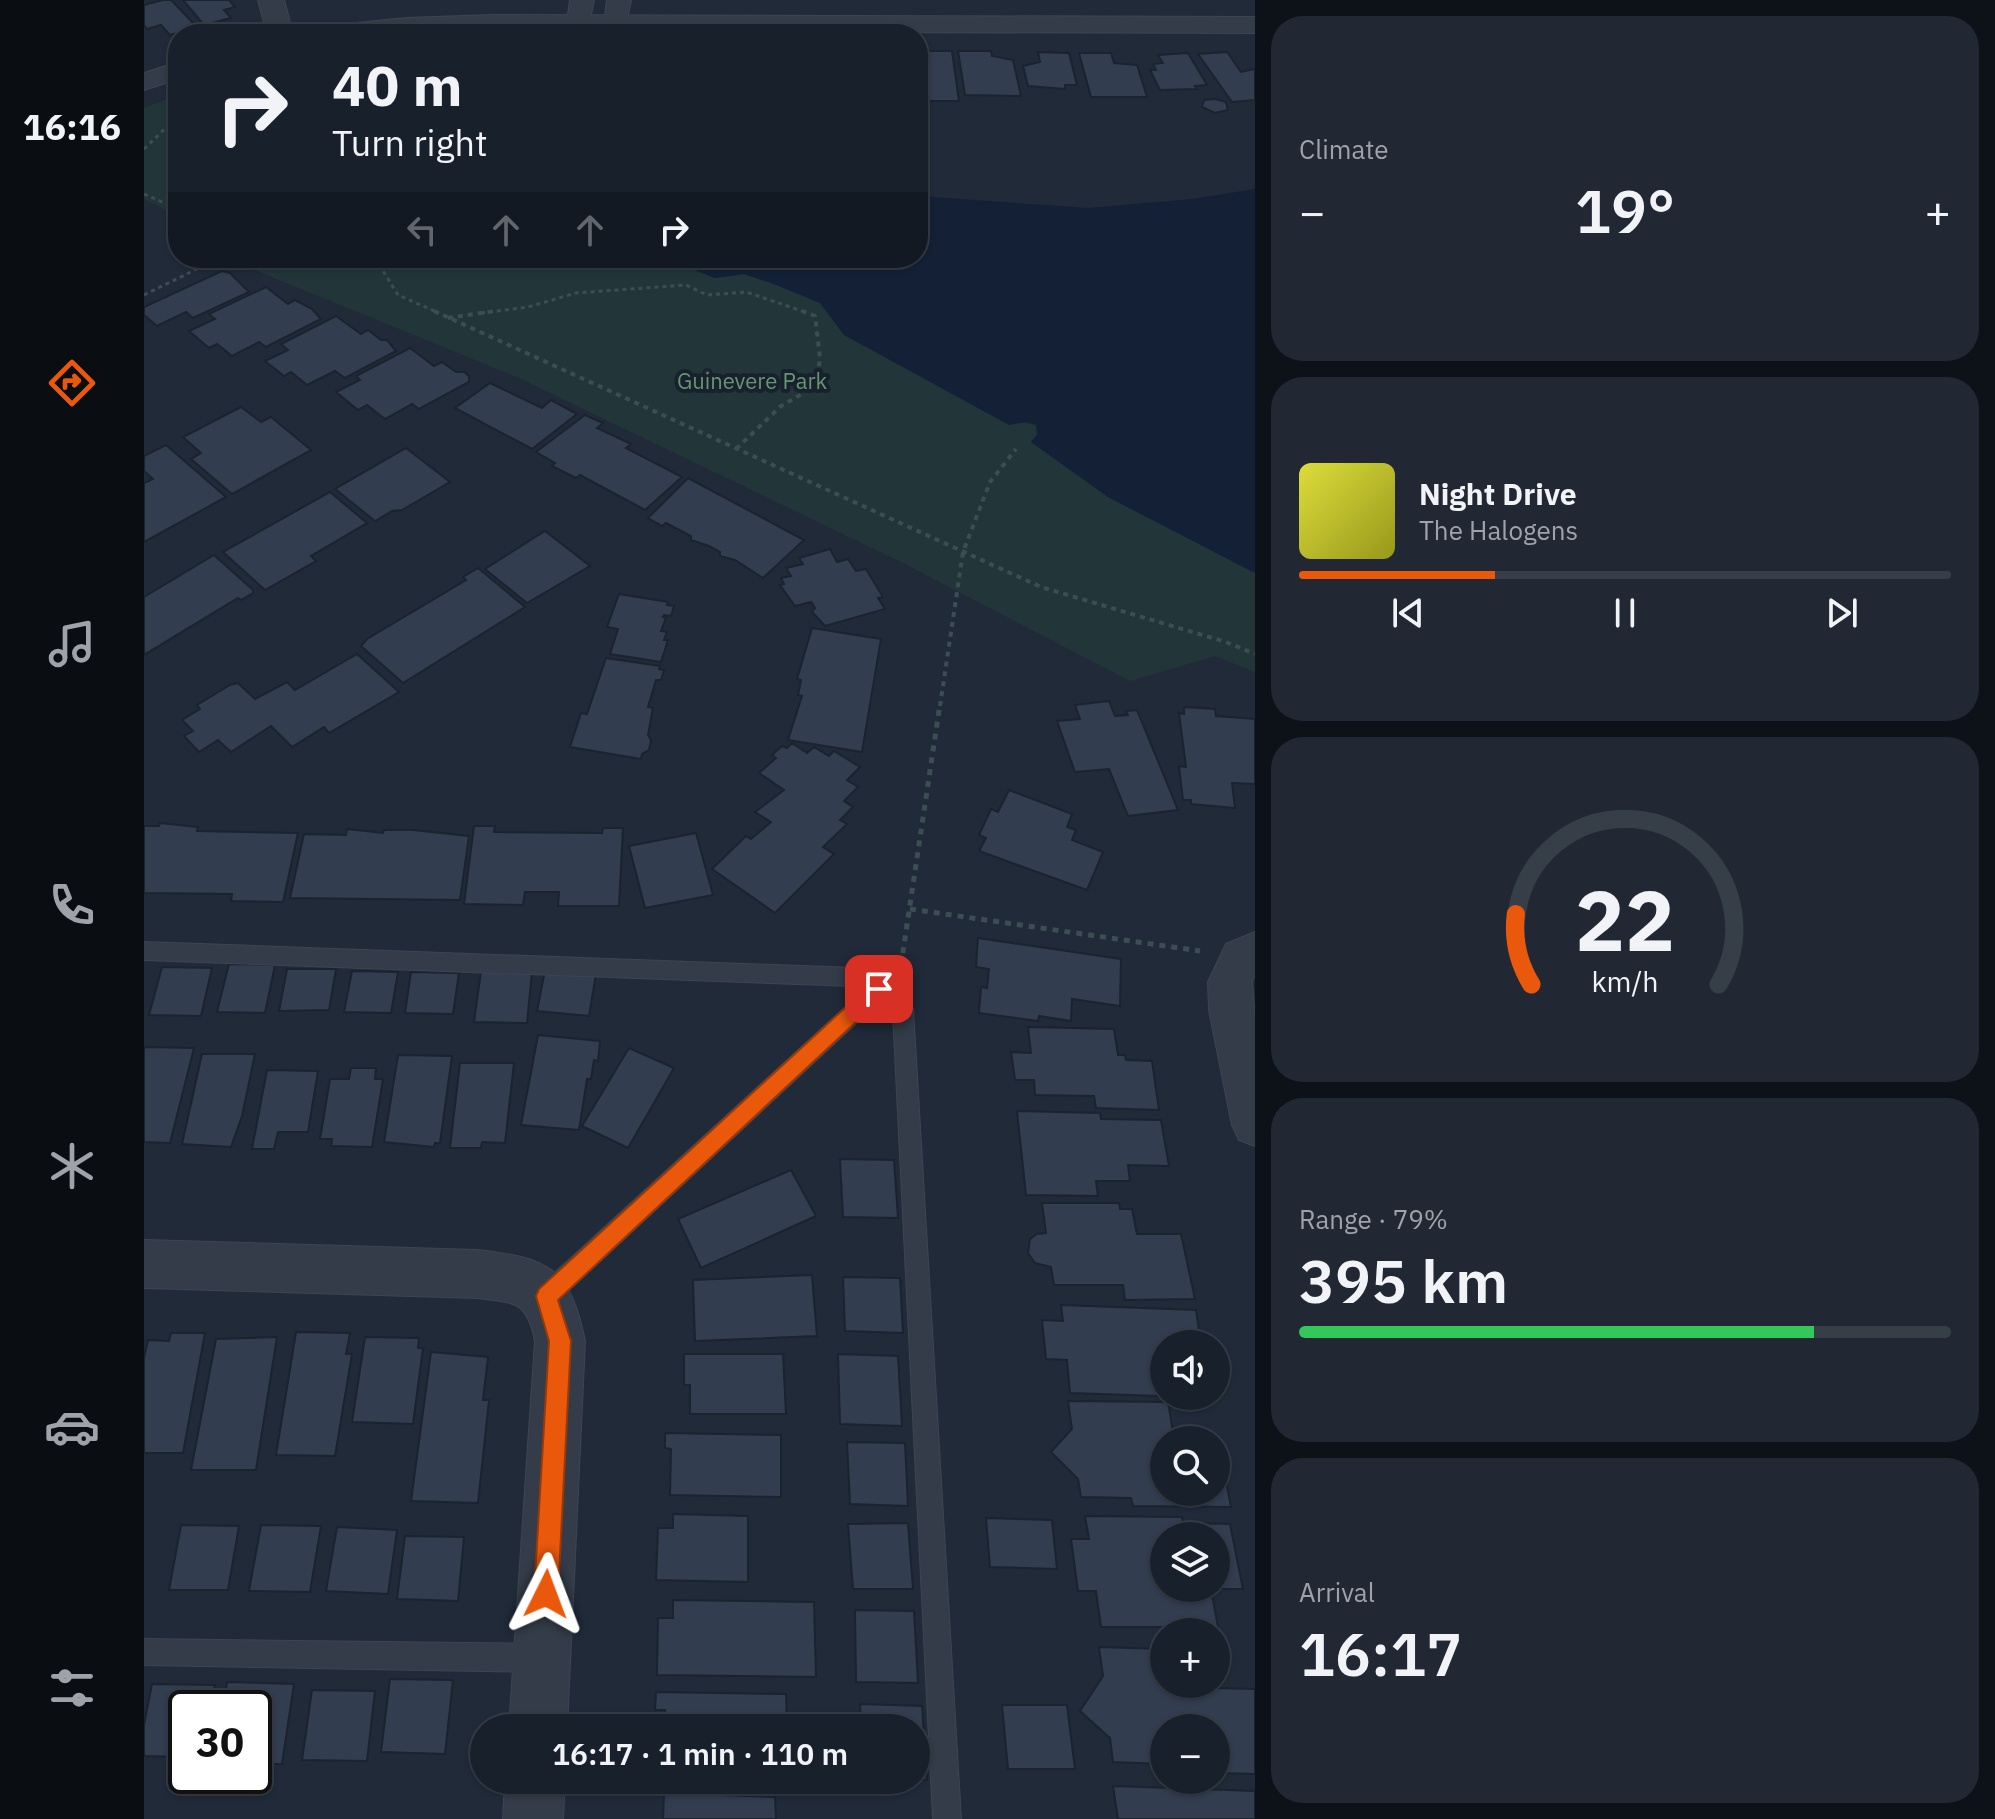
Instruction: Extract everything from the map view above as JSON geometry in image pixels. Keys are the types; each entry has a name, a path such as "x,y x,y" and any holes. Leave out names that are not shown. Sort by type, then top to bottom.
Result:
{"street":[{"path":"271,0 277,24"},
{"path":"435,24 581,12 618,12 1159,27 1255,25"},
{"path":"144,82 168,74"},
{"path":"1248,954 1230,982 1231,1010 1255,1125"},
{"path":"144,1264 477,1274 509,1278 546,1296 560,1341 539,1714"},
{"path":"533,1819 534,1794"}],"lane":[{"path":"144,951 855,977 879,989 903,1009 947,1819"},
{"path":"546,1296 879,989"},
{"path":"144,1652 543,1658"}],"path":[{"path":"144,149 168,126"},
{"path":"144,194 168,205"},
{"path":"144,295 199,268"},
{"path":"381,268 398,295 1041,587 1226,642 1255,654"},
{"path":"448,318 528,307 576,293 686,285 707,295 746,292 815,316 820,355 818,372 807,391 781,406 736,449"},
{"path":"879,989 900,967 963,552 990,482 1016,449"},
{"path":"910,909 1248,954"}],"green space":[{"path":"168,99 168,211 144,199 144,108"},
{"name":"Guinevere Park","path":"250,268 692,269 715,278 744,274 774,284 820,303 845,335 999,419 1036,426 1037,434 1031,442 1108,497 1255,573 1255,672 1215,656 1130,681 901,562 519,378"}],"water":[{"path":"1255,189 1255,573 1108,497 1031,442 1037,435 1036,425 1026,422 1009,425 844,335 820,303 744,274 715,278 692,269 643,268 928,268 928,197 1088,208 1192,199"}],"building":[{"path":"171,0 194,24 168,24 168,33 161,25 147,29 144,25 144,5"},
{"path":"183,0 229,0 235,7 224,10 231,18 203,24"},
{"path":"928,51 952,51 959,101 928,101"},
{"path":"958,51 991,51 992,56 1013,60 1021,96 965,95"},
{"path":"1038,52 1069,53 1077,85 1065,85 1065,89 1028,86 1023,66 1040,62"},
{"path":"1227,52 1241,72 1255,69 1255,100 1232,102 1198,54"},
{"path":"1079,53 1111,53 1114,63 1137,65 1147,97 1091,97"},
{"path":"1188,53 1207,85 1195,86 1197,89 1160,90 1150,70 1156,70 1153,64 1163,63 1158,55"},
{"path":"1204,100 1226,102 1228,110 1215,113 1202,107"},
{"path":"222,271 230,273 249,292 193,318 186,312 157,326 144,315 144,307"},
{"path":"266,287 288,304 295,300 312,309 321,319 266,347 259,342 232,356 217,344 209,348 189,331 215,319 209,314"},
{"path":"336,316 361,334 368,330 381,340 387,340 396,351 345,378 335,371 307,385 291,372 284,376 265,361 288,350 281,344"},
{"path":"410,348 434,366 442,362 456,372 464,372 469,376 469,382 419,409 412,404 385,419 367,405 358,410 336,392 360,380 356,376"},
{"path":"490,383 542,408 551,400 577,414 532,449 455,408"},
{"path":"241,407 261,422 271,417 311,450 232,494 191,459 201,453 183,437"},
{"path":"585,415 603,423 597,428 631,444 626,448 682,477 645,510 580,475 576,478 552,466 555,463 536,452"},
{"path":"166,445 226,497 144,542 144,483 153,479 144,471 144,456"},
{"path":"406,448 450,482 402,510 392,511 375,521 335,489"},
{"path":"688,478 804,540 763,578 735,560 720,556 720,552 709,546 691,540 691,536 648,518"},
{"path":"330,492 367,523 311,556 316,561 265,590 223,552"},
{"path":"545,531 590,566 527,603 485,569"},
{"path":"830,549 837,562 848,559 856,571 866,569 883,597 878,598 885,609 825,626 812,612 815,608 811,602 795,606 780,585 784,584 781,578 791,576 786,568 803,564 799,558"},
{"path":"214,555 253,593 241,600 238,598 144,655 144,597"},
{"path":"478,568 525,607 403,683 361,646 367,639 466,580 463,577"},
{"path":"619,594 668,602 667,605 674,606 671,616 663,617 666,618 661,631 667,632 664,640 668,640 661,662 610,654 618,629 607,627"},
{"path":"812,628 881,639 862,752 788,740 802,696 798,695 801,680 797,679"},
{"path":"357,654 399,692 329,733 324,727 292,747 271,726 231,752 218,740 199,752 184,736 193,731 182,720 200,709 197,705 230,685 238,683 255,699 287,682 295,690"},
{"path":"606,658 660,666 659,669 664,670 661,680 656,680 648,707 653,708 648,735 651,740 649,750 642,754 641,759 570,747 581,713 587,714"},
{"path":"1109,701 1115,716 1128,715 1126,711 1137,710 1178,810 1128,816 1109,769 1075,772 1057,721 1080,719 1075,705"},
{"path":"1184,707 1215,709 1216,716 1255,719 1255,784 1232,783 1235,808 1191,804 1191,800 1183,800 1179,766 1186,767 1179,713 1184,714"},
{"path":"792,743 807,753 814,747 829,756 834,751 860,767 847,780 858,787 844,801 853,807 840,820 847,824 823,847 834,854 775,913 712,869 746,836 751,839 771,822 755,812 784,790 759,773 776,758 772,755 782,746 787,748"},
{"path":"1009,790 1072,814 1067,827 1076,830 1072,840 1103,852 1087,890 979,851 986,838 979,835 991,809 998,812"},
{"path":"160,823 198,827 197,831 298,833 283,902 231,901 232,894 144,893 144,826 159,826"},
{"path":"474,826 495,826 494,832 602,833 603,828 623,828 619,906 558,906 559,892 525,892 523,905 464,904"},
{"path":"347,829 383,833 384,830 413,830 469,836 460,900 290,898 304,834 346,835"},
{"path":"696,833 713,895 645,908 629,846"},
{"path":"978,938 1121,959 1120,1006 1072,999 1071,1021 1039,1016 1038,1021 979,1013 981,987 987,988 989,969 976,967"},
{"path":"229,964 275,965 265,1013 217,1012"},
{"path":"162,967 212,968 201,1016 149,1015"},
{"path":"287,969 336,969 329,1010 279,1011"},
{"path":"545,970 596,974 589,1016 537,1011"},
{"path":"352,971 398,972 391,1013 344,1012"},
{"path":"481,971 532,972 527,1023 474,1022"},
{"path":"411,972 459,973 453,1014 405,1013"},
{"path":"1028,1027 1114,1029 1118,1055 1125,1055 1126,1060 1152,1061 1159,1110 1096,1108 1094,1096 1035,1095 1034,1080 1015,1080 1011,1052 1031,1053"},
{"path":"538,1035 600,1041 598,1061 594,1060 591,1079 587,1079 579,1130 521,1125"},
{"path":"144,1047 194,1048 170,1143 144,1142"},
{"path":"629,1048 674,1068 628,1148 582,1126"},
{"path":"202,1054 255,1054 242,1116 231,1147 182,1144"},
{"path":"398,1055 452,1056 440,1143 435,1143 434,1147 384,1142"},
{"path":"460,1063 514,1063 505,1143 482,1142 481,1148 450,1148"},
{"path":"351,1068 376,1068 375,1079 383,1079 372,1147 331,1146 332,1139 320,1139 330,1079 349,1079"},
{"path":"267,1070 318,1071 308,1132 278,1132 274,1149 252,1149"},
{"path":"1017,1111 1100,1113 1101,1119 1161,1120 1169,1166 1128,1165 1130,1181 1096,1181 1098,1196 1026,1195"},
{"path":"840,1159 894,1160 898,1218 843,1217"},
{"path":"791,1170 816,1216 701,1268 678,1219"},
{"path":"1042,1203 1119,1203 1120,1209 1132,1209 1137,1234 1181,1234 1195,1299 1125,1300 1123,1285 1054,1285 1051,1267 1035,1263 1028,1253 1030,1239 1046,1233"},
{"path":"812,1275 817,1336 695,1341 693,1280"},
{"path":"843,1277 900,1278 903,1333 845,1331"},
{"path":"1061,1305 1196,1310 1199,1330 1150,1330 1150,1396 1070,1393 1067,1360 1046,1359 1042,1320 1063,1321"},
{"path":"296,1332 350,1333 346,1354 352,1354 335,1456 276,1455"},
{"path":"171,1333 205,1333 183,1453 144,1453 144,1358 148,1340 169,1341"},
{"path":"277,1337 256,1470 191,1470 216,1339"},
{"path":"365,1337 419,1338 418,1348 423,1348 413,1424 352,1422"},
{"path":"431,1352 488,1357 483,1400 489,1400 478,1503 411,1501"},
{"path":"684,1354 783,1354 786,1414 690,1414 690,1385 684,1385"},
{"path":"838,1354 898,1356 902,1426 840,1424"},
{"path":"1068,1401 1150,1402 1150,1410 1169,1410 1172,1426 1150,1426 1150,1506 1230,1506 1230,1502 1231,1507 1133,1506 1131,1498 1081,1497 1078,1479 1051,1452 1072,1429"},
{"path":"665,1433 781,1435 781,1497 670,1495 671,1449 665,1448"},
{"path":"847,1442 905,1443 908,1506 850,1504"},
{"path":"673,1514 748,1516 748,1582 656,1580 658,1528 673,1528"},
{"path":"1085,1516 1182,1517 1183,1522 1150,1522 1150,1602 1213,1602 1216,1618 1150,1618 1150,1627 1101,1627 1096,1591 1078,1591 1071,1539 1089,1539"},
{"path":"986,1518 1052,1520 1057,1569 990,1567"},
{"path":"908,1523 913,1589 853,1589 848,1524"},
{"path":"1230,1524 1243,1589 1230,1589"},
{"path":"181,1525 239,1526 228,1590 169,1590"},
{"path":"261,1525 321,1526 310,1592 249,1591"},
{"path":"337,1527 397,1530 388,1594 326,1591"},
{"path":"405,1536 464,1537 458,1601 397,1599"},
{"path":"673,1600 814,1602 816,1677 657,1675 658,1618 673,1618"},
{"path":"855,1610 914,1611 918,1683 856,1682"},
{"path":"1099,1647 1150,1649 1150,1698 1230,1698 1230,1688 1255,1689 1255,1774 1230,1773 1230,1714 1150,1714 1150,1763 1113,1762 1110,1738 1080,1711 1103,1676"},
{"path":"390,1679 453,1680 445,1754 381,1752"},
{"path":"227,1682 294,1684 282,1764 272,1764 272,1690 226,1690"},
{"path":"152,1684 215,1685 214,1690 168,1690 168,1757 144,1756 144,1725"},
{"path":"312,1690 375,1691 367,1761 302,1760"},
{"path":"656,1692 786,1694 787,1714 665,1714 665,1710 655,1710"},
{"path":"860,1704 922,1706 923,1714 860,1714"},
{"path":"1002,1705 1067,1705 1075,1769 1008,1769"},
{"path":"1113,1786 1150,1787 1150,1794 1255,1791 1255,1819 1118,1819"},
{"path":"664,1794 775,1797 776,1819 663,1819"}],"route":[{"path":"546,1594 560,1341 546,1296 879,989"}]}
